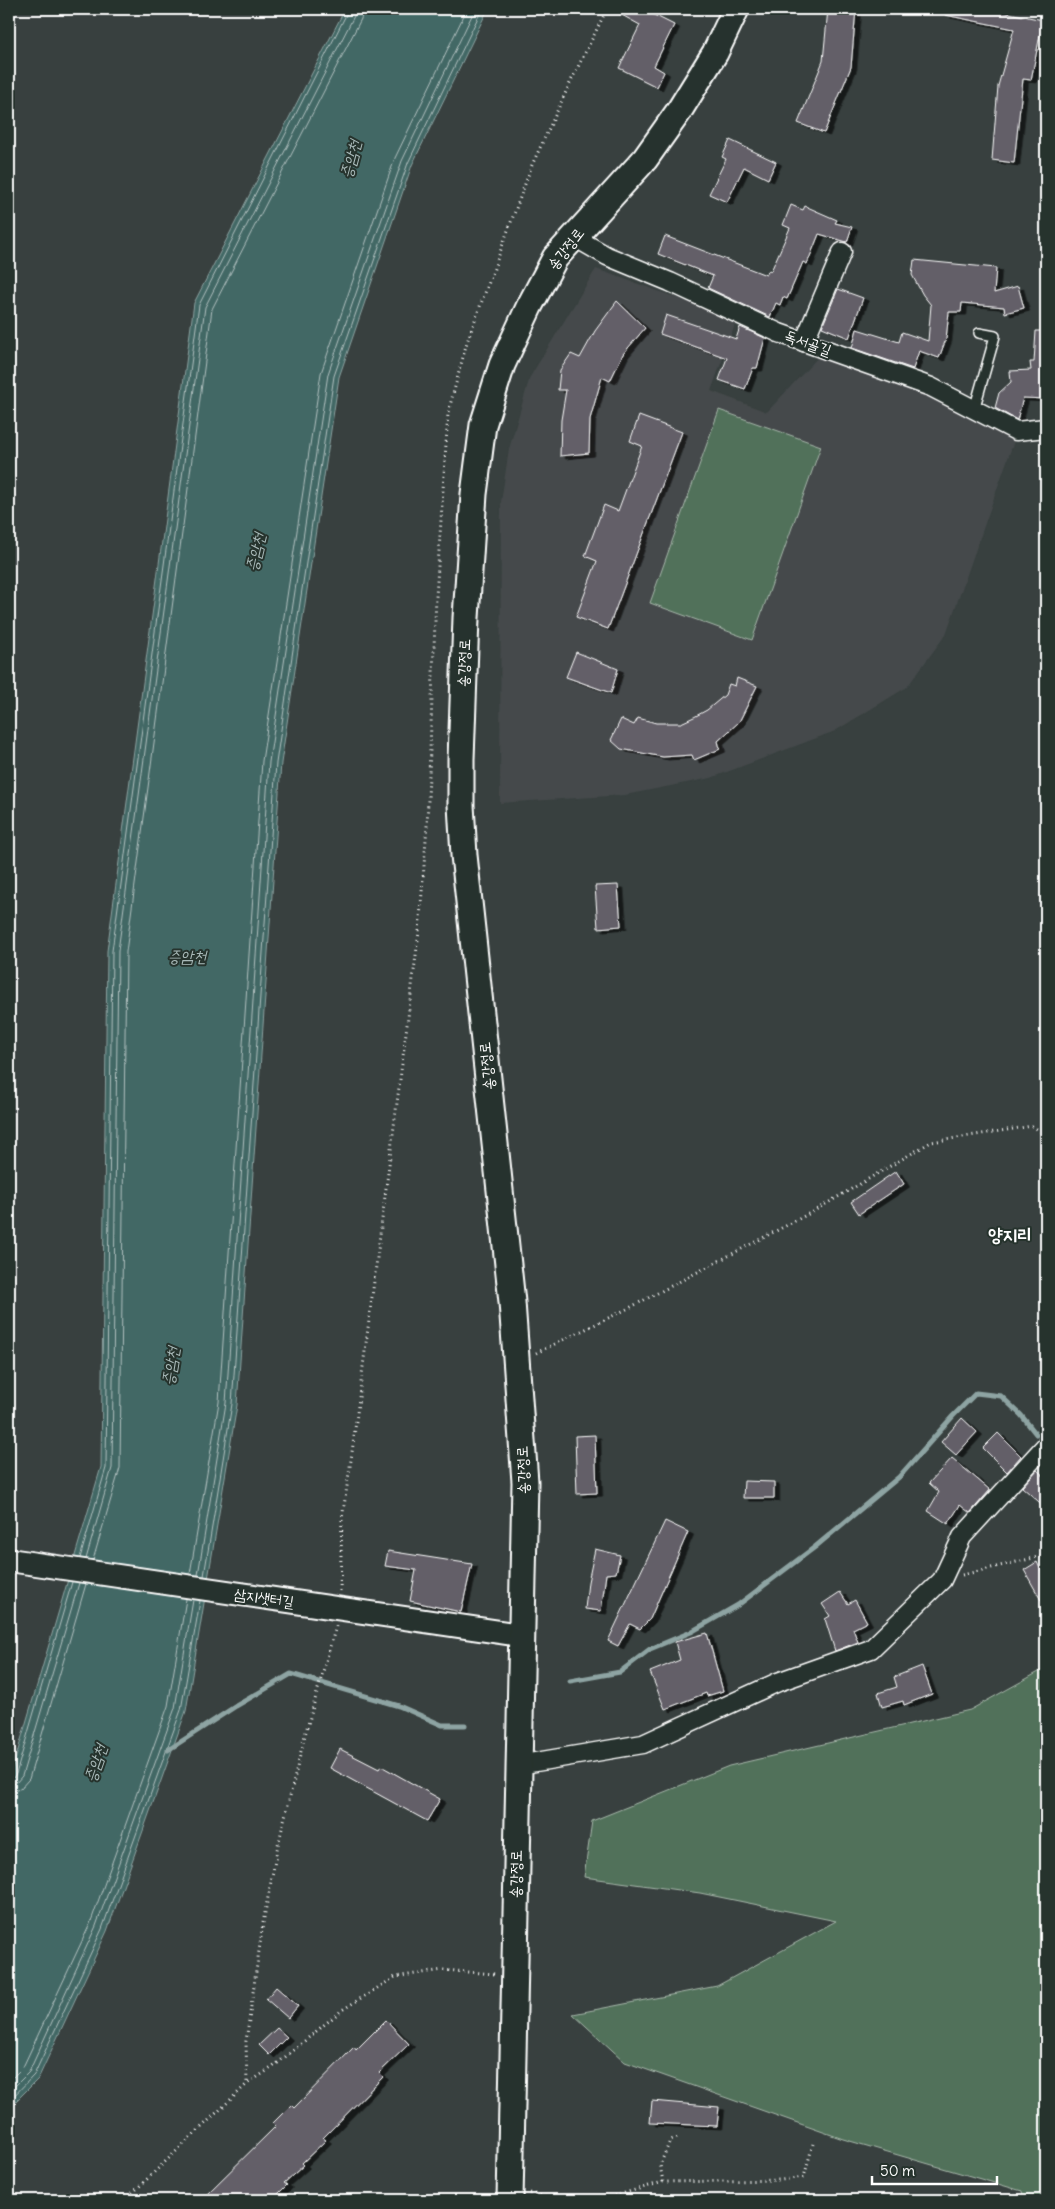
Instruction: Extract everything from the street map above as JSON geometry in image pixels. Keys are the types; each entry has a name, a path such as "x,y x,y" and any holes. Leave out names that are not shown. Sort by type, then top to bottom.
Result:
{"main road":[{"name":"송강정로","path":"510,2194 520,1635 525,1482 517,1363 464,855 461,805 466,618 474,494 483,425 502,365 555,258 645,159 679,112 715,53 736,9"}],"street":[{"name":"독서골길","path":"574,237 607,256 670,282 780,333 931,387 1016,431 1046,428"},
{"path":"804,342 842,252"},
{"path":"518,1765 643,1744 778,1682 871,1649 942,1580 962,1537 1046,1445"},
{"name":"삼지샛터길","path":"9,1560 520,1635"}],"lane":[{"path":"974,410 995,336 979,332"}],"path":[{"path":"247,2084 246,2041 278,1845 317,1693 341,1610 339,1570 342,1519 419,932 427,826 436,597 448,413 467,342 532,165 607,9"},
{"path":"517,1363 560,1340 629,1308 814,1212 931,1142 1032,1126 1046,1135"},
{"path":"942,1580 1046,1554"},
{"path":"125,2200 247,2084 273,2067 342,2010 395,1977 443,1970 514,1975"},
{"path":"663,2182 660,2165 670,2141 682,2138"},
{"path":"600,2200 663,2182 781,2180 804,2177 813,2144"},
{"path":"510,2194 558,2200"}],"shaded area":[{"path":"596,269 737,319 711,391 767,412 821,354 925,394 1014,441 946,634 907,687 835,731 711,778 625,795 500,803 501,502 509,449 530,377"}],"green space":[{"path":"719,410 821,446 752,640 650,603"},
{"path":"1046,1668 1046,2200 1024,2200 1022,2191 843,2139 625,2062 573,2014 717,1986 836,1921 700,1893 584,1877 592,1821 729,1766 970,1710"}],"water":[{"name":"증암천","path":"345,9 488,9 412,165 339,377 281,763 237,1405 186,1711 107,1931 38,2079 9,2108 9,1781 101,1467 107,951 194,303"}],"building":[{"path":"611,9 642,9 674,25 654,66 664,72 657,87 619,68 640,25"},
{"path":"828,9 856,9 851,67 824,133 798,123 823,61"},
{"path":"945,9 989,9 1043,20 1031,80 1023,79 1014,163 992,160 998,86 1014,29 945,15"},
{"path":"730,140 776,162 768,179 744,167 727,202 709,194 726,159 722,157"},
{"path":"791,205 803,210 805,206 837,220 835,223 852,227 847,242 819,234 807,264 803,262 787,299 783,297 780,305 776,303 770,317 708,288 713,276 658,254 665,236 766,275 769,270 771,271 790,228 783,225"},
{"path":"914,260 996,268 994,293 1018,286 1024,308 1005,313 1004,307 962,303 961,312 949,312 946,339 939,358 919,351 913,369 852,348 857,329 899,342 902,332 928,341 931,305 912,275"},
{"path":"838,289 863,298 849,338 822,327"},
{"path":"617,301 645,328 623,354 610,381 602,377 590,419 589,453 560,456 561,420 566,390 558,390 560,370 571,354 580,358 595,331"},
{"path":"666,315 736,339 740,327 765,338 757,368 753,368 745,389 719,380 727,358 660,334"},
{"path":"1036,331 1046,331 1046,399 1023,398 1017,420 995,408 999,393 1011,382 1010,371 1031,370 1030,362 1034,362"},
{"path":"639,416 682,432 608,629 576,617 597,561 585,556 604,505 618,511 642,446 630,441"},
{"path":"576,652 618,669 611,693 566,677"},
{"path":"737,678 757,686 739,722 718,741 720,749 694,760 692,755 663,757 621,749 611,740 621,719 634,725 638,718 656,723 681,723 694,717 707,710 725,695 729,684 735,686"},
{"path":"618,885 621,926 598,928 595,886"},
{"path":"896,1171 904,1184 859,1214 851,1202"},
{"path":"962,1418 977,1432 956,1455 941,1442"},
{"path":"998,1433 1021,1456 1007,1472 983,1448"},
{"path":"595,1435 597,1493 577,1494 575,1436"},
{"path":"952,1458 990,1490 970,1513 960,1505 948,1524 928,1511 939,1492 929,1483"},
{"path":"1037,1470 1046,1478 1046,1508 1022,1487"},
{"path":"744,1481 774,1482 774,1498 743,1498"},
{"path":"665,1521 688,1532 650,1619 640,1629 630,1624 618,1646 608,1641"},
{"path":"595,1549 620,1555 616,1573 606,1574 601,1611 585,1609"},
{"path":"388,1551 472,1564 461,1612 410,1601 416,1570 385,1566"},
{"path":"1037,1562 1046,1581 1046,1609 1024,1570"},
{"path":"840,1592 848,1604 855,1600 867,1622 853,1629 858,1642 835,1651 825,1619 830,1616 822,1604"},
{"path":"707,1633 723,1691 707,1696 706,1693 665,1709 650,1672 680,1660 675,1642"},
{"path":"922,1666 932,1694 904,1705 903,1701 882,1707 878,1693 897,1687 894,1677"},
{"path":"340,1749 379,1769 381,1766 440,1799 427,1821 330,1768"},
{"path":"276,1987 298,2006 288,2018 266,1999"},
{"path":"386,2020 409,2044 379,2073 383,2077 323,2138 326,2140 302,2163 304,2165 284,2183 287,2185 272,2200 201,2200 276,2126 273,2123 291,2105 294,2108 354,2047 356,2050"},
{"path":"277,2028 287,2037 269,2055 259,2045"},
{"path":"652,2101 719,2107 717,2126 650,2123"}],"waterway":[{"path":"570,1681 620,1672 650,1649 691,1632 738,1605 815,1547 899,1477 976,1393 1001,1396 1021,1415 1036,1434"},
{"path":"168,1750 236,1706 291,1674 399,1706 442,1725 465,1725"}],"district":[{"name":"양지리","path":"1010,1235"}]}
